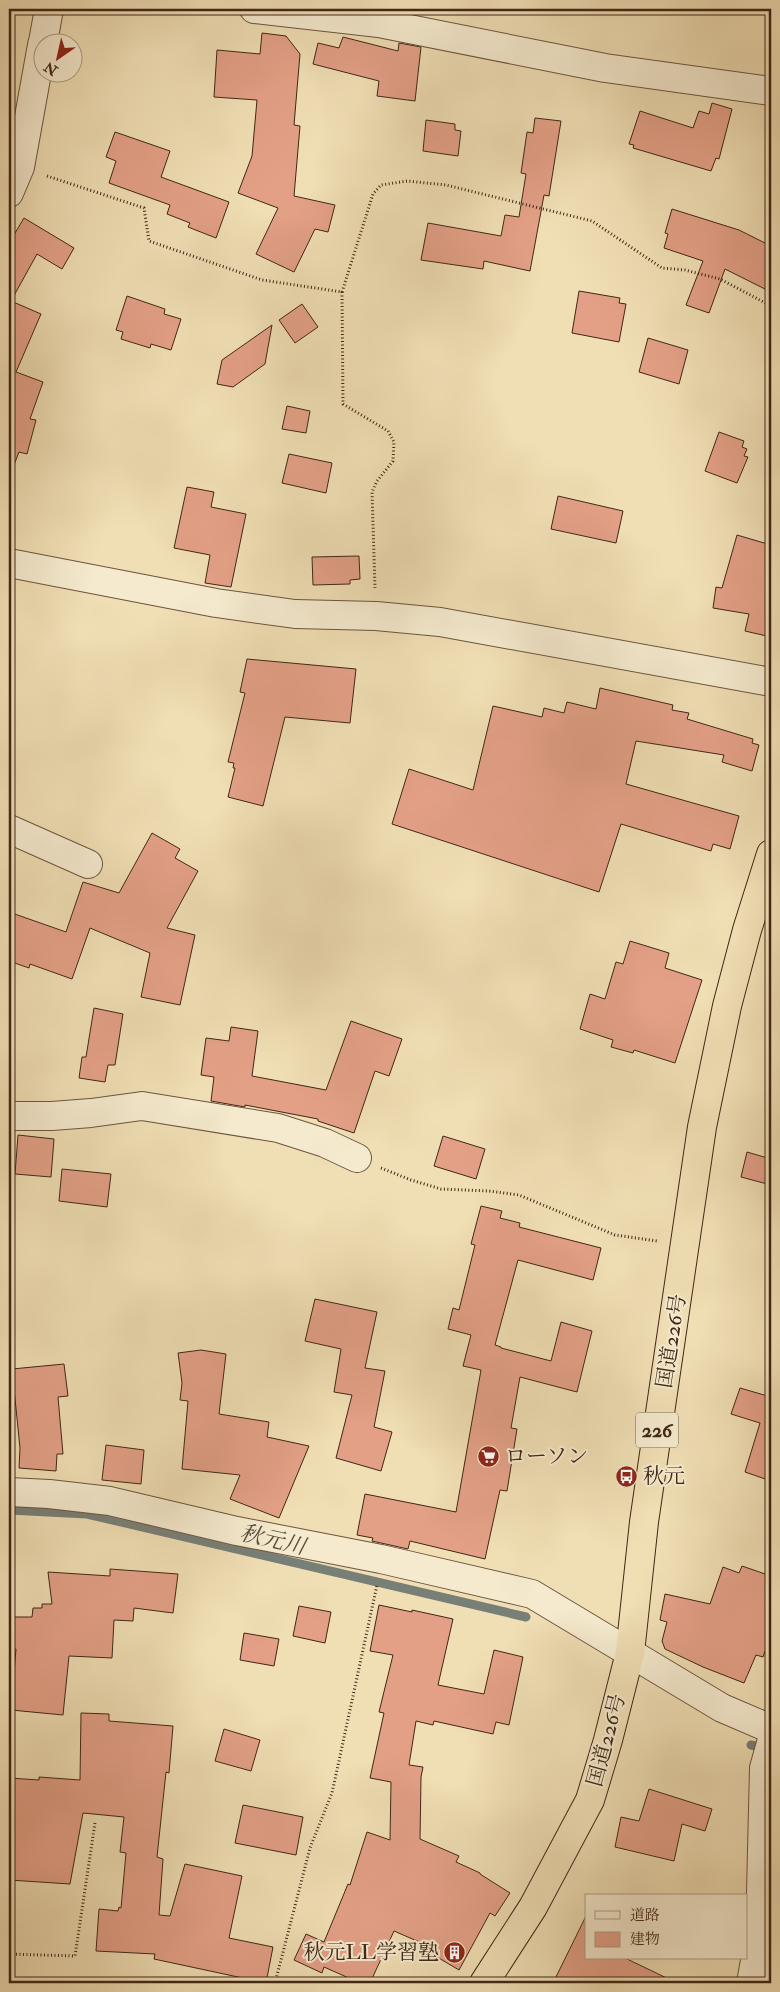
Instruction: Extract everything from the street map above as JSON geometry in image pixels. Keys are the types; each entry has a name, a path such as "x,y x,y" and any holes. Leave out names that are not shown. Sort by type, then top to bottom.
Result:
{"highway":[{"name":"国道226号","path":"484,1983 533,1907 590,1800 608,1740 630,1653 644,1522 702,1127 727,1006 747,930 771,854"}],"street":[{"path":"45,32 49,9"},
{"path":"254,9 381,16 605,68 771,92"},
{"path":"9,193 20,167 36,82"},
{"path":"9,563 216,602 295,614 376,616 440,622 771,682"},
{"path":"9,829 88,864"},
{"path":"9,1116 91,1113 142,1106 278,1128 325,1143 358,1158"},
{"path":"9,1492 49,1494 110,1501 237,1531 381,1559 532,1594 722,1708 771,1729"},
{"path":"751,1983 760,1933 767,1756"}],"path":[{"path":"20,167 144,208 149,241 262,280 342,292"},
{"path":"376,616 372,492 377,481 393,460 394,442 388,431 343,404 342,292 373,194 381,185 407,181 446,185 592,221 662,268 685,270 720,279 771,306"},
{"path":"358,1158 411,1180 441,1188 519,1195 615,1234 685,1245"},
{"path":"275,1983 310,1848 332,1794 376,1590"},
{"path":"9,1954 75,1956 94,1823"}],"building":[{"path":"262,33 286,36 300,54 294,125 300,126 294,196 335,205 328,232 315,229 294,272 256,254 278,208 238,193 252,156 257,100 214,97 217,50 260,54"},
{"path":"343,37 398,51 399,43 421,47 415,101 377,96 379,81 313,64 318,43 339,48"},
{"path":"712,103 732,109 719,159 716,158 711,171 633,148 634,145 629,144 640,111 693,128 699,111 709,114"},
{"path":"535,118 561,121 549,196 544,195 530,271 484,261 483,269 421,260 428,223 501,236 505,215 519,217 526,174 521,173 527,132 533,133"},
{"path":"426,120 455,124 455,130 461,131 458,156 423,151"},
{"path":"115,132 170,151 161,177 229,202 216,238 188,227 190,223 167,214 170,205 109,183 116,161 106,157"},
{"path":"672,209 739,230 771,246 771,292 725,269 709,313 686,305 703,261 664,248 668,234 665,233"},
{"path":"24,218 74,248 62,269 37,254 11,301 41,314 16,372 43,382 30,419 36,420 27,454 19,452 12,470 9,470 9,243"},
{"path":"579,291 620,298 619,303 626,304 619,342 572,333"},
{"path":"127,296 165,309 164,314 181,319 171,350 151,344 150,348 121,339 123,332 116,330"},
{"path":"302,304 318,327 295,343 279,320"},
{"path":"272,325 265,364 233,387 217,384 222,360"},
{"path":"648,338 688,350 679,384 639,372"},
{"path":"287,406 310,411 306,433 282,429"},
{"path":"719,432 744,441 742,447 747,449 744,456 748,457 737,483 705,471"},
{"path":"289,454 332,463 326,493 282,483"},
{"path":"187,487 214,492 211,507 246,514 231,587 205,583 210,555 174,548"},
{"path":"558,496 623,511 616,543 551,529"},
{"path":"737,535 771,545 771,637 745,631 749,614 713,608 716,587 722,588"},
{"path":"359,556 360,579 350,580 350,584 313,585 312,557"},
{"path":"247,659 356,669 350,723 285,717 263,806 228,797 235,768 233,768 234,763 228,762 245,693 240,692"},
{"path":"600,688 673,705 672,710 689,713 687,719 753,739 752,743 759,745 752,771 722,762 724,755 636,741 626,784 739,816 730,849 713,844 711,851 621,824 599,892 392,824 409,769 473,790 493,706 542,717 544,708 564,713 567,702 596,709"},
{"path":"152,833 180,849 175,858 198,871 167,928 195,935 180,1005 141,997 150,953 90,928 72,979 30,964 29,968 9,961 9,912 66,932 83,882 119,893"},
{"path":"630,941 669,953 665,968 702,980 675,1063 634,1050 633,1053 611,1047 613,1040 580,1029 590,994 605,999 616,962 623,964"},
{"path":"94,1008 123,1014 115,1065 108,1065 105,1082 79,1078 82,1057 86,1057"},
{"path":"351,1021 402,1039 389,1076 375,1071 354,1133 318,1121 318,1119 245,1105 245,1107 211,1101 214,1077 201,1075 206,1038 229,1041 231,1027 258,1031 252,1076 326,1090"},
{"path":"18,1135 54,1139 51,1177 15,1174"},
{"path":"443,1136 485,1149 476,1179 434,1166"},
{"path":"747,1152 771,1159 771,1185 741,1177"},
{"path":"62,1169 111,1174 107,1207 59,1201"},
{"path":"481,1206 502,1211 500,1218 520,1223 519,1227 601,1248 593,1280 518,1260 495,1345 551,1361 561,1322 592,1331 577,1392 520,1377 511,1428 517,1429 507,1491 500,1490 485,1559 410,1541 408,1549 372,1541 373,1538 357,1535 365,1494 456,1512 481,1370 463,1366 471,1335 448,1329 453,1308 459,1310 475,1245 471,1244"},
{"path":"315,1299 377,1312 365,1368 385,1371 374,1427 392,1432 381,1471 336,1458 352,1395 334,1392 341,1349 305,1341"},
{"path":"201,1350 226,1354 219,1414 269,1422 267,1437 309,1446 279,1518 230,1499 240,1475 182,1469 188,1401 180,1400 182,1383 178,1353"},
{"path":"64,1364 68,1396 58,1397 63,1454 57,1454 56,1471 19,1468 20,1448 12,1369"},
{"path":"740,1388 771,1397 771,1481 745,1472 760,1423 731,1414"},
{"path":"106,1445 144,1450 141,1484 102,1480"},
{"path":"742,1566 771,1576 771,1634 763,1657 756,1655 744,1683 703,1667 665,1649 662,1641 667,1622 660,1620 665,1594 710,1604 723,1567 739,1573"},
{"path":"110,1569 178,1574 173,1613 134,1608 133,1621 114,1620 112,1658 69,1656 63,1715 11,1710 16,1649 12,1649 12,1617 32,1617 33,1608 42,1608 42,1604 52,1604 48,1572 110,1576"},
{"path":"379,1605 453,1619 438,1685 484,1694 494,1650 523,1657 509,1725 496,1722 493,1734 434,1721 433,1725 416,1721 409,1765 423,1767 421,1777 420,1839 459,1856 456,1862 480,1873 510,1893 495,1916 490,1913 459,1970 437,1957 440,1951 394,1931 370,1983 360,1983 324,1967 322,1973 294,1960 306,1934 324,1942 348,1884 350,1885 367,1832 390,1840 391,1782 370,1778 384,1713 379,1712 393,1655 370,1651"},
{"path":"299,1606 331,1612 325,1643 293,1636"},
{"path":"244,1633 279,1639 274,1666 240,1660"},
{"path":"81,1713 109,1714 109,1721 173,1726 169,1773 166,1772 157,1857 163,1859 159,1915 170,1916 185,1864 242,1876 229,1938 273,1947 266,1983 154,1959 155,1954 96,1951 99,1909 118,1911 119,1907 121,1908 126,1853 120,1852 124,1817 83,1813 70,1884 9,1880 9,1778 39,1780 39,1777 80,1780"},
{"path":"224,1729 260,1740 251,1771 215,1761"},
{"path":"649,1789 712,1809 705,1831 682,1824 674,1861 615,1847 621,1817 639,1821"},
{"path":"243,1805 303,1817 296,1855 235,1843"},
{"path":"585,1918 585,1960 629,1960 677,1983 553,1983"}],"waterway":[{"name":"秋元川","path":"9,1510 87,1514 526,1617"},
{"name":"秋元川","path":"751,1745 766,1748"},
{"path":"770,1983 771,1977"}],"place":[{"name":"ローソン","path":"489,1456"},
{"name":"秋元","path":"627,1476"},
{"name":"秋元LL学習塾","path":"455,1952"}]}
